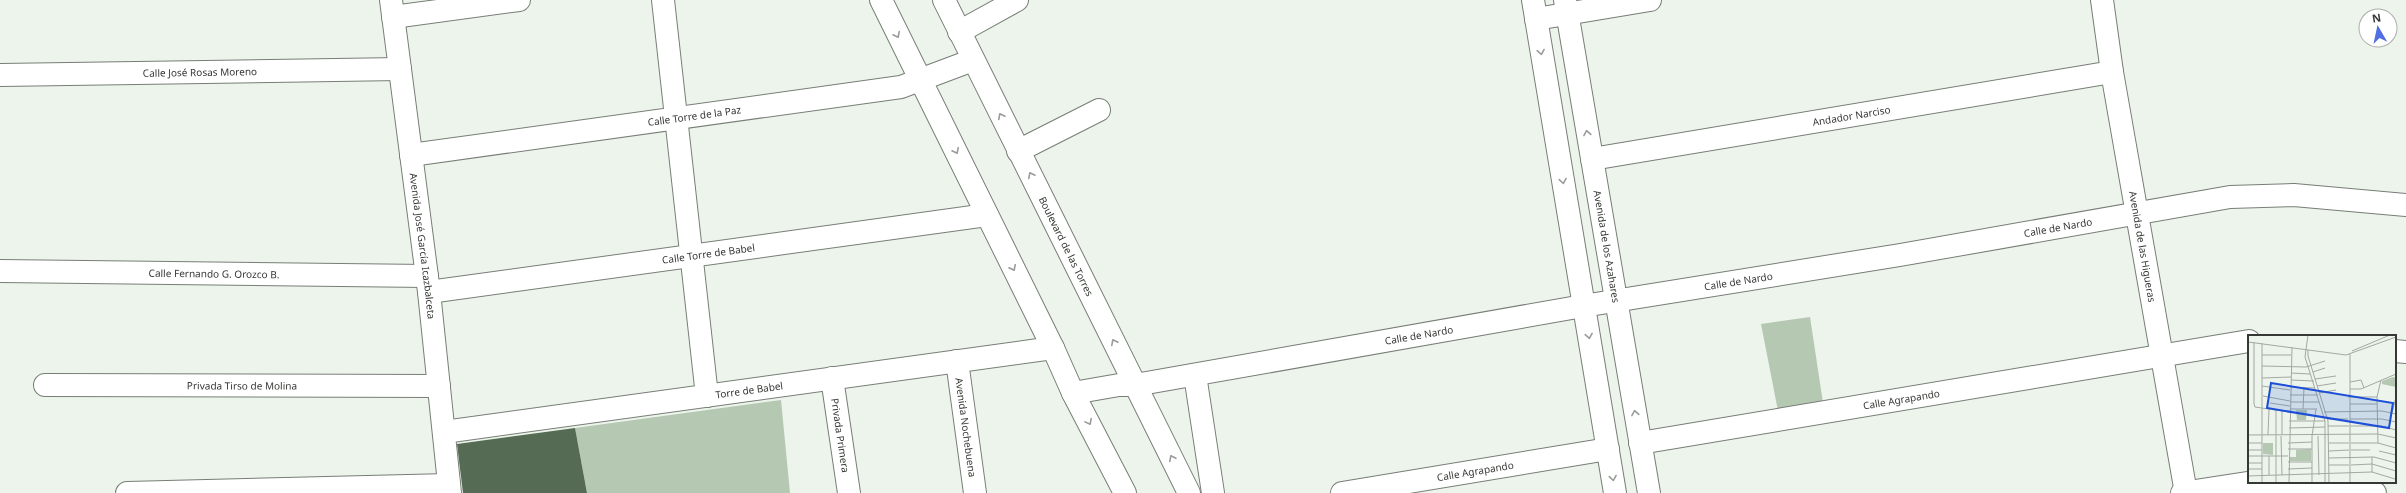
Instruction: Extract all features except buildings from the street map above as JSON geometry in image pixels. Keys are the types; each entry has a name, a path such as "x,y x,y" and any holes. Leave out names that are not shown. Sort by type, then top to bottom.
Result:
{"street":[{"path":"392,8 519,0"},
{"path":"663,0 707,396"},
{"path":"880,0 1053,348 1073,393 1126,493"},
{"name":"Boulevard de las Torres","path":"944,0 1189,493"},
{"path":"959,32 1017,0"},
{"path":"1615,493 1534,9 1650,0"},
{"name":"Avenida de las Higueras","path":"2102,0 2112,72 2163,356 2185,493"},
{"name":"Avenida de los Azahares","path":"1566,7 1649,493"},
{"name":"Avenida José García Icazbalceta","path":"392,8 428,284 449,489"},
{"name":"Calle Torre de la Paz","path":"411,155 901,88 973,60"},
{"name":"Calle José Rosas Moreno","path":"0,76 400,68"},
{"name":"Andador Narciso","path":"1592,159 2112,72"},
{"path":"1018,151 1099,110"},
{"name":"Calle de Nardo","path":"1073,393 1119,385 1135,385 1195,375 1616,300 1900,255 2136,212 2264,194 2294,194 2406,205"},
{"name":"Calle Torre de Babel","path":"428,284 691,255 987,214"},
{"name":"Calle Fernando G. Orozco B.","path":"0,271 428,284"},
{"name":"Calle Agrapando","path":"1640,443 2248,341"},
{"name":"Torre de Babel","path":"444,432 1053,348"},
{"path":"2396,351 2406,352"},
{"name":"Avenida Nochebuena","path":"957,361 975,493"},
{"path":"1195,375 1213,493"},
{"name":"Privada Primera","path":"832,378 848,493"},
{"name":"Privada Tirso de Molina","path":"45,385 439,386"},
{"name":"Calle Agrapando","path":"1342,493 1608,449"},
{"path":"2185,493 2247,483 2272,483 2375,493"},
{"path":"127,493 449,489"}],"green space":[{"path":"1810,317 1823,403 1778,411 1761,324"},
{"path":"781,400 790,493 587,493 575,428"}]}
